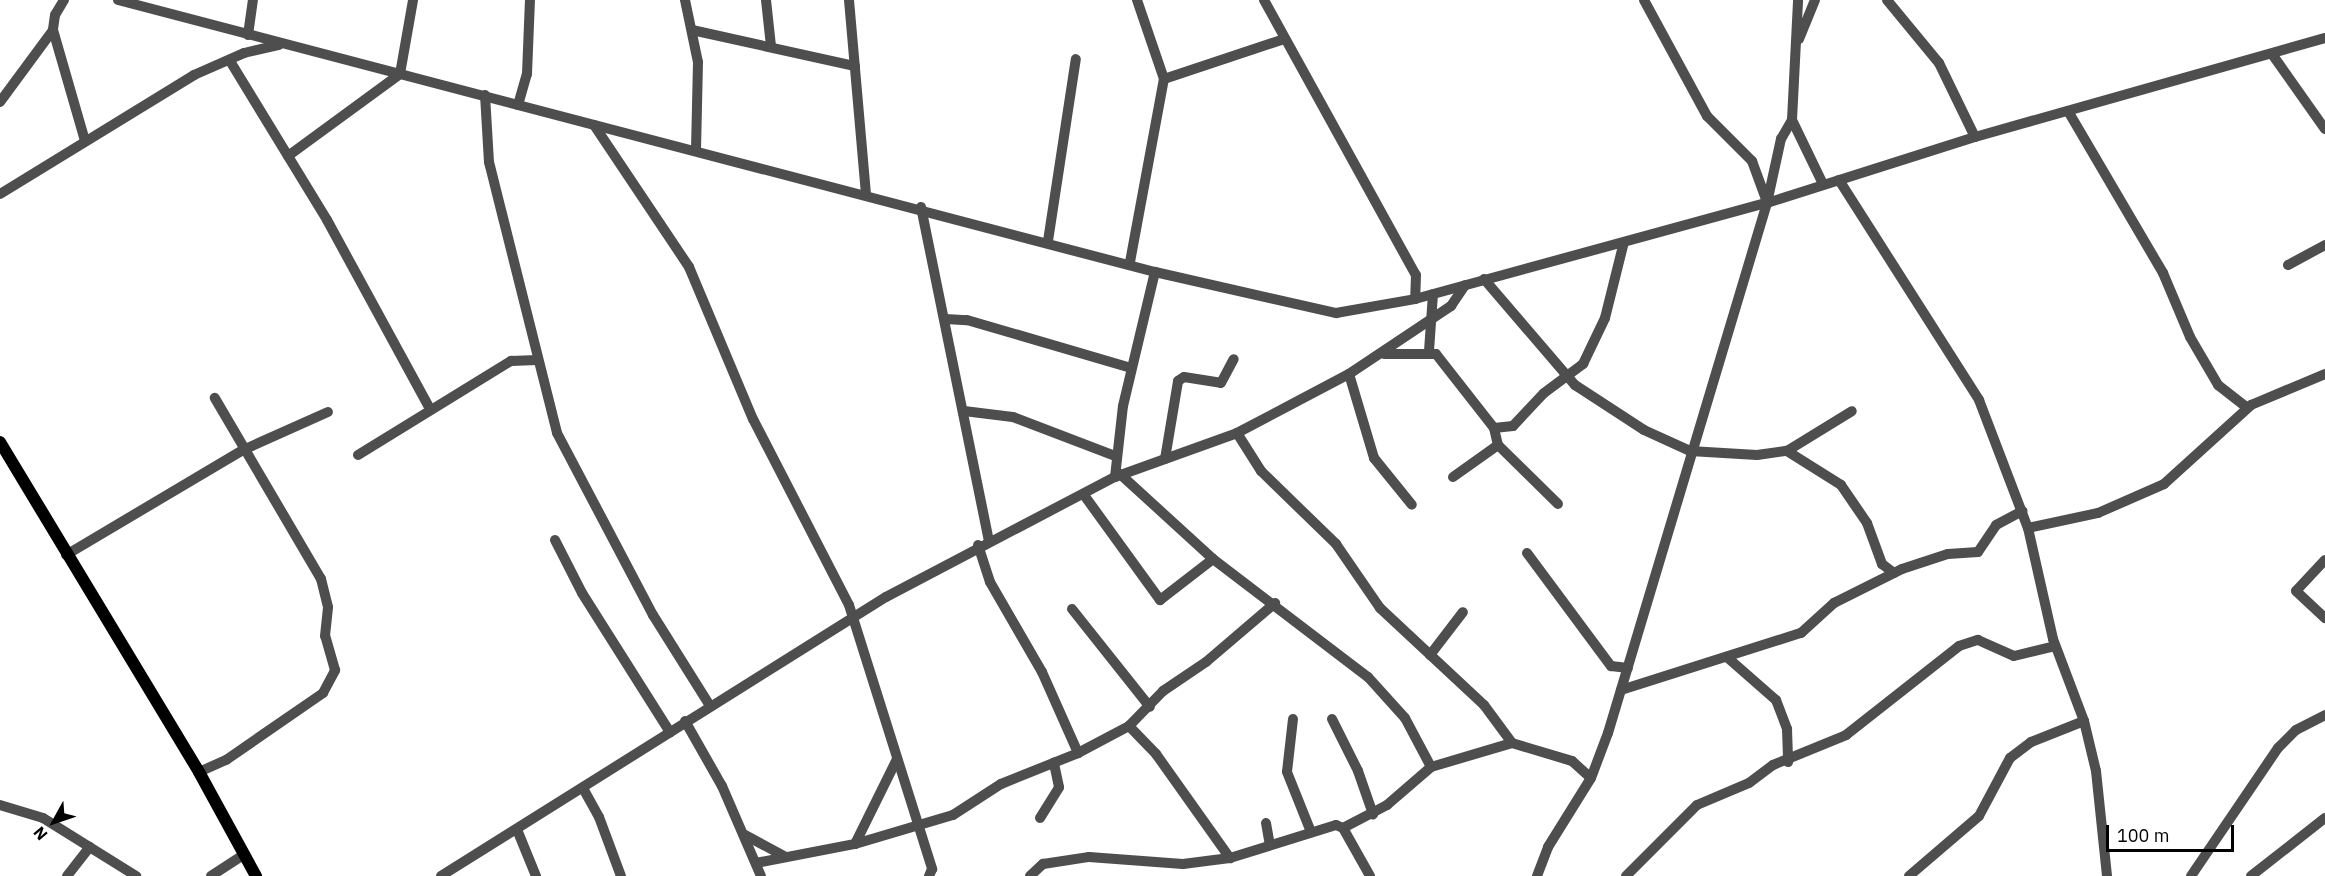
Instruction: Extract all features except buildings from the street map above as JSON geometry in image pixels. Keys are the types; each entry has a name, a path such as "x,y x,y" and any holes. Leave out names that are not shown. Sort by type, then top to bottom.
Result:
{"main road":[{"path":"0,442 66,555 199,772 256,876"}],"street":[{"path":"64,0 55,15 53,30 85,141"},
{"path":"118,0 160,5 282,45 921,207 1130,262 1155,272 1336,313 1415,299 1624,242 1767,202 1975,137 2325,38"},
{"path":"248,34 253,0"},
{"path":"288,156 400,74 413,0"},
{"path":"518,105 528,74 530,0"},
{"path":"685,0 698,62 696,149"},
{"path":"766,0 771,46"},
{"path":"849,0 867,194"},
{"path":"1130,262 1164,79 1137,0"},
{"path":"1264,0 1416,276 1415,299"},
{"path":"1644,0 1707,116 1720,134 1737,143 1752,161 1767,202"},
{"path":"1537,876 1548,847 1591,778 1621,690 1690,451 1767,202 1781,139 1792,120 1798,0"},
{"path":"1797,43 1815,0"},
{"path":"1887,0 1939,63 1975,137"},
{"path":"0,102 53,30"},
{"path":"692,30 855,66"},
{"path":"1164,79 1284,39"},
{"path":"0,194 194,75 282,45"},
{"path":"2272,54 2325,129"},
{"path":"1048,241 1076,59"},
{"path":"230,61 288,156 430,409"},
{"path":"485,95 489,162 537,360 565,449 653,615 710,706"},
{"path":"2068,111 2163,273 2190,337 2218,386 2247,408"},
{"path":"1792,120 1823,184"},
{"path":"594,125 689,267 740,391 854,617 932,869 929,876"},
{"path":"1839,180 1971,384 2022,511 2055,646 2084,721 2096,771 2107,876"},
{"path":"921,207 989,541"},
{"path":"1494,428 1513,426 1566,375 1583,364 1597,339 1624,242"},
{"path":"2288,266 2325,245"},
{"path":"1155,272 1131,368 1115,456 1117,476 1213,559 1275,603 1368,677 1405,718 1431,767"},
{"path":"1485,279 1566,375 1644,430 1690,451 1757,456 1787,451 1852,411"},
{"path":"441,876 518,832 685,721 854,617 978,545 1084,495 1117,476 1237,433 1348,374 1432,321 1457,302 1466,285"},
{"path":"1429,351 1433,294"},
{"path":"945,319 967,320 1131,368"},
{"path":"1383,354 1429,351 1446,363 1494,428 1498,445 1558,504"},
{"path":"1165,459 1178,381 1184,377 1221,383 1234,359"},
{"path":"358,455 511,361 537,360"},
{"path":"1348,374 1374,458 1412,505"},
{"path":"2028,528 2098,513 2164,484 2247,408 2325,374"},
{"path":"199,772 226,760 322,693 335,670 325,636 328,607 321,579 243,450 215,398"},
{"path":"964,411 1013,417 1115,456"},
{"path":"66,555 243,450 328,412"},
{"path":"1237,433 1261,471 1336,544 1380,608 1484,705 1512,743"},
{"path":"1453,477 1498,445"},
{"path":"1787,451 1841,485 1867,524 1882,564 1894,573"},
{"path":"1084,495 1160,600 1213,559"},
{"path":"1621,690 1801,633 1834,603 1894,573 1948,554 1978,552 1996,525 2022,511"},
{"path":"555,540 582,593 670,732"},
{"path":"978,545 990,582 1042,672 1078,753"},
{"path":"1527,553 1611,666 1628,668"},
{"path":"2325,560 2296,591 2325,618"},
{"path":"756,863 855,844 953,815 1001,784 1078,753 1130,726 1163,691 1206,662 1275,603"},
{"path":"1072,609 1150,707"},
{"path":"1430,655 1463,612"},
{"path":"1626,876 1697,805 1749,783 1773,765 1788,762 1846,735 1936,660 1973,639 2005,656 2055,646"},
{"path":"1728,657 1776,700 1787,729 1788,762"},
{"path":"2192,876 2278,748 2296,730 2325,715"},
{"path":"1293,719 1287,772 1311,832"},
{"path":"1332,719 1361,777 1373,814"},
{"path":"685,721 744,833 761,876"},
{"path":"1909,876 1979,816 2010,758 2031,742 2084,721"},
{"path":"1130,726 1156,754 1230,858"},
{"path":"1343,828 1373,814 1431,767 1512,743 1566,758 1591,778"},
{"path":"855,844 897,759"},
{"path":"1040,818 1059,787 1054,763"},
{"path":"584,790 599,817 621,876"},
{"path":"0,805 43,818 136,876"},
{"path":"2251,876 2325,818"},
{"path":"1266,823 1270,845"},
{"path":"1030,876 1043,864 1089,857 1183,864 1230,858 1336,825 1343,828 1370,876"},
{"path":"518,832 536,876"},
{"path":"744,833 784,856"},
{"path":"67,876 90,847"},
{"path":"211,876 243,855"}]}
